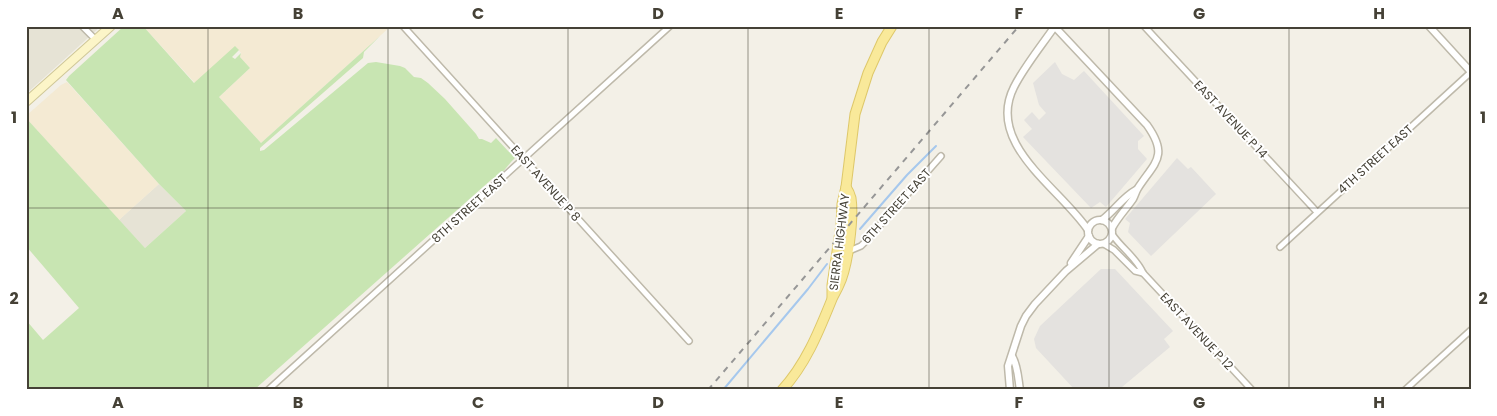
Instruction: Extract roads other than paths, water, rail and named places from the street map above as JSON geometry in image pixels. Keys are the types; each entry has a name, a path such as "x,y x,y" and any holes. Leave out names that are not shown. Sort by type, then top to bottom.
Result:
{"main road":[{"path":"26,102 111,26"},
{"name":"SIERRA HIGHWAY","path":"832,297 842,204 846,187 855,114 868,73 882,42 892,26"},
{"name":"SIERRA HIGHWAY","path":"782,390 812,347 822,327 832,297 840,285 846,266 851,197 846,187"}],"street":[{"path":"82,26 96,40"},
{"name":"EAST AVENUE P 8","path":"402,26 689,341"},
{"name":"8TH STREET EAST","path":"268,390 670,26"},
{"path":"1101,244 1094,242 1078,216 1018,150 1006,117 1008,102 1014,86 1055,26 1140,118 1155,136 1158,148 1158,158 1151,171 1136,190 1129,194 1102,220"},
{"name":"EAST AVENUE P 14","path":"1144,26 1317,212"},
{"path":"1430,26 1471,72"},
{"name":"4TH STREET EAST","path":"1280,247 1471,72"},
{"name":"6TH STREET EAST","path":"848,251 861,246 865,242 940,156"},
{"path":"1010,390 1008,366 1020,326 1026,316 1066,271 1109,240 1118,216 1134,198 1136,190"},
{"path":"1066,271 1094,221 1102,220 1108,222 1112,231"},
{"name":"EAST AVENUE P 12","path":"1112,231 1119,245 1141,266 1143,272 1252,390"},
{"name":"EAST AVENUE P 12","path":"1101,244 1114,250 1135,271 1143,272"},
{"path":"1405,390 1471,330"},
{"path":"1012,356 1017,364 1020,390"}],"waterway":[{"path":"860,229 907,175 936,146"},
{"path":"723,390 827,264"}],"railway":[{"path":"708,390 1019,26"}]}
